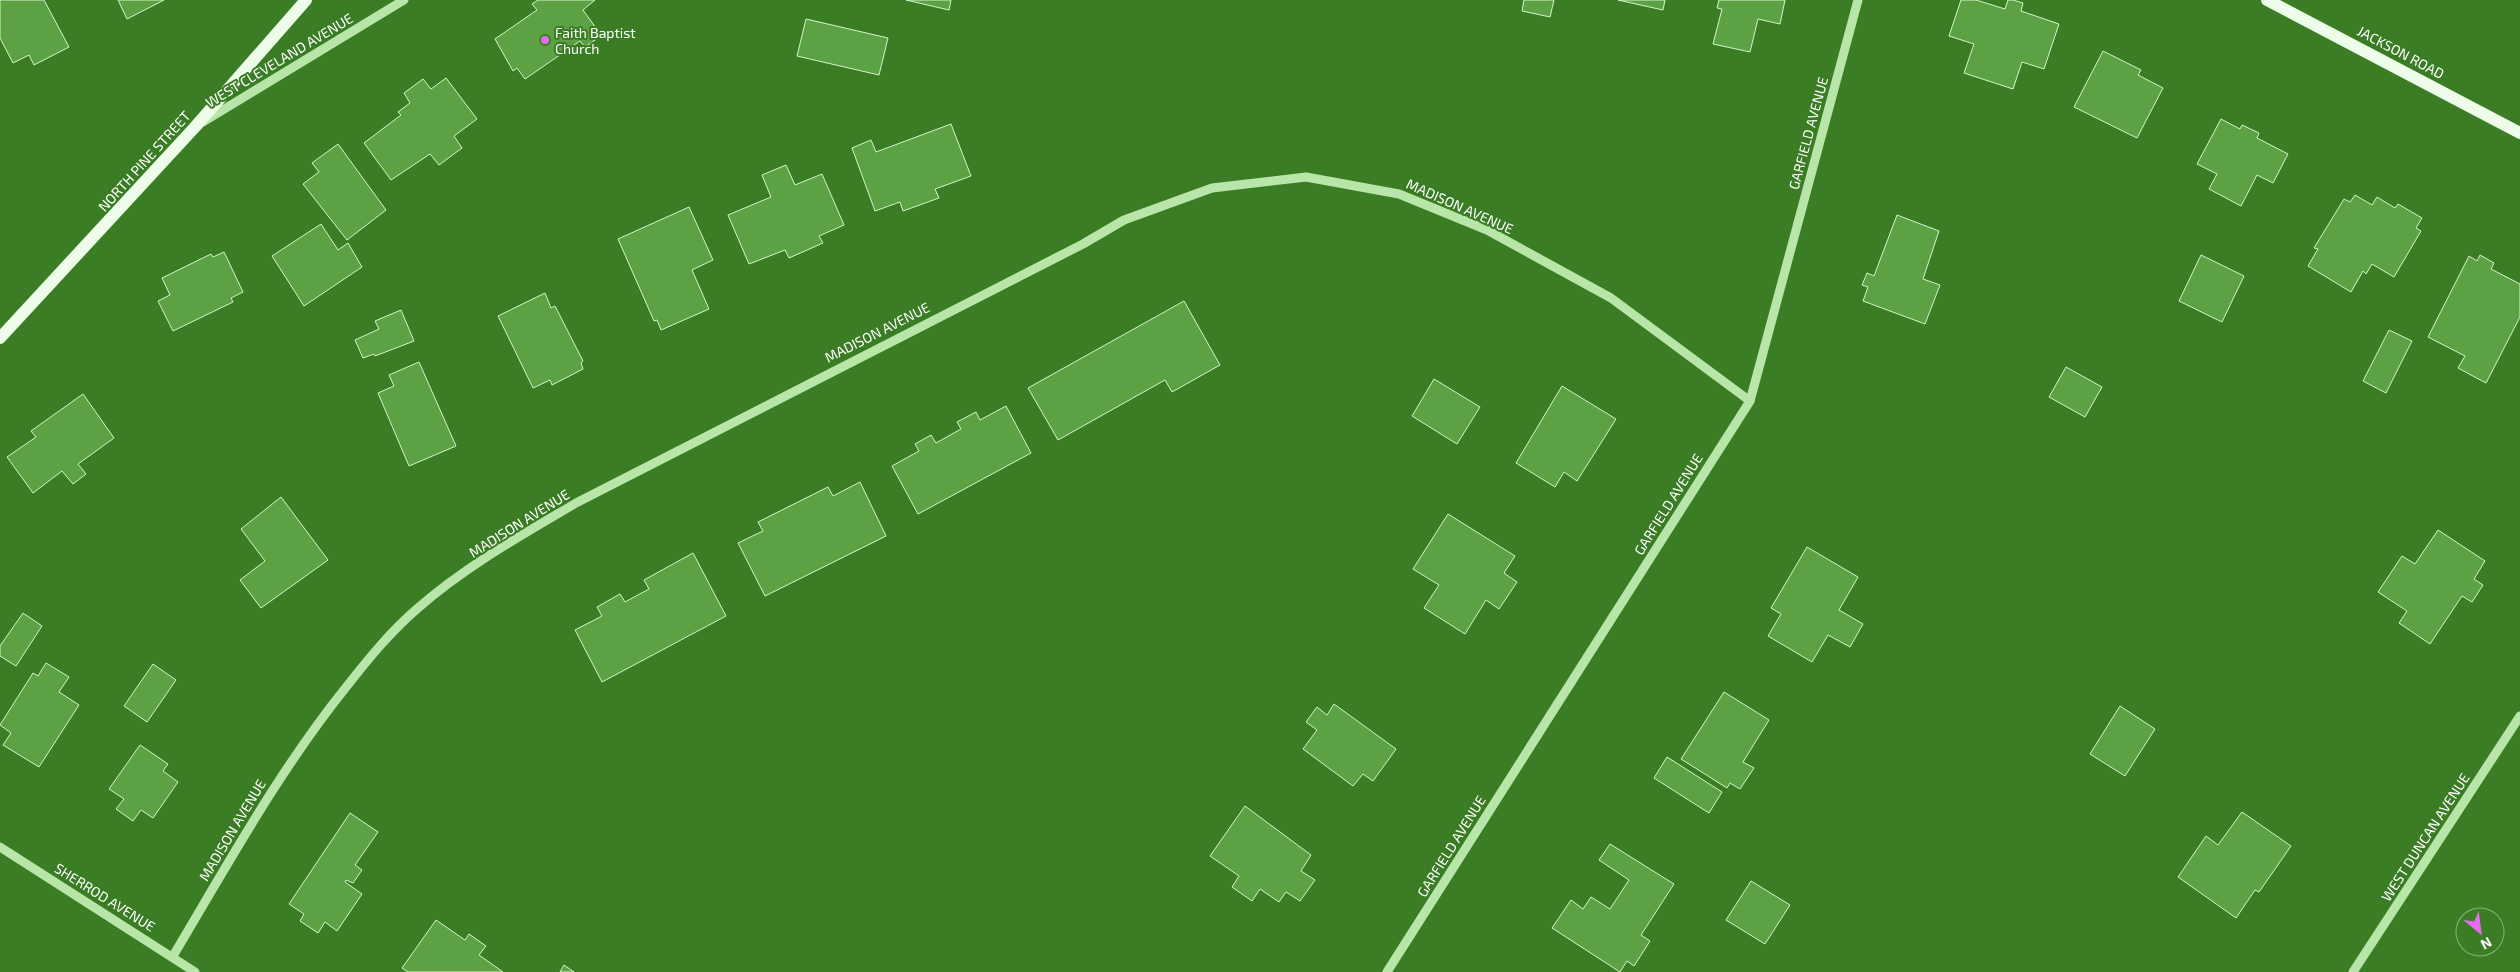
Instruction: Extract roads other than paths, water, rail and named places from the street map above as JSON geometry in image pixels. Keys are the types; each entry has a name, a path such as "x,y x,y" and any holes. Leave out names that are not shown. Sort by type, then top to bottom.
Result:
{"main road":[{"name":"NORTH PINE STREET","path":"0,338 195,127 306,0"},
{"name":"JACKSON ROAD","path":"2267,0 2520,133"}],"street":[{"name":"WEST CLEVELAND AVENUE","path":"195,127 404,0"},
{"name":"GARFIELD AVENUE","path":"1387,972 1750,401 1858,0"},
{"name":"MADISON AVENUE","path":"173,956 270,792 324,714 380,644 419,607 495,551 576,503 1083,244 1124,220 1212,188 1306,177 1398,194 1487,230 1611,298 1750,401"},
{"name":"WEST DUNCAN AVENUE","path":"2353,972 2520,716"},
{"name":"SHERROD AVENUE","path":"0,847 196,972"}],"place":[{"name":"Faith Baptist Church","path":"545,40"}]}
